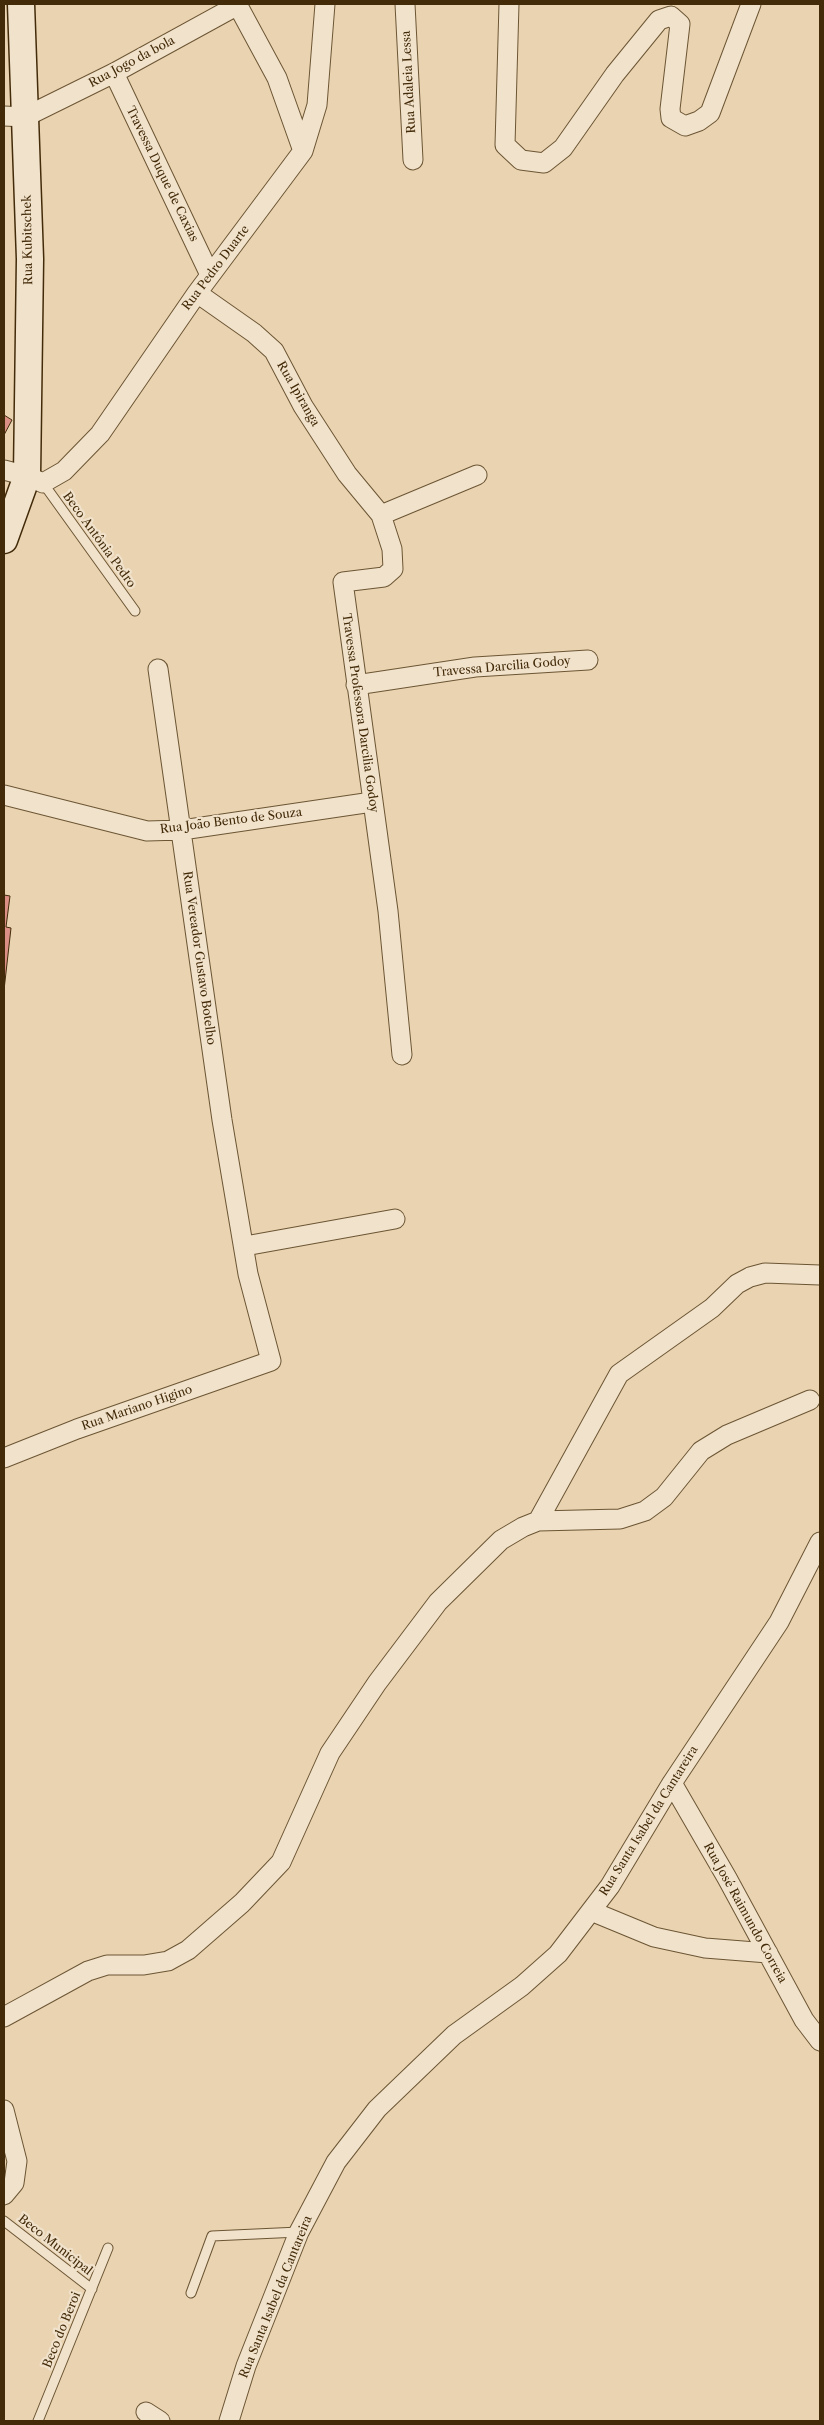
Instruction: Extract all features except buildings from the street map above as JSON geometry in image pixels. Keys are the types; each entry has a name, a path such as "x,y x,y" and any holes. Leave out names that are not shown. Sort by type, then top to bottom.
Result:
{"street":[{"name":"Rua Kubitschek","path":"4,540 25,476 30,259 14,116 21,4"},
{"name":"Rua Pedro Duarte","path":"25,476 64,471 100,434 197,292 303,151 317,105 325,4"},
{"name":"Rua Adaleia Lessa","path":"405,4 413,160"},
{"path":"509,4 506,145 521,160 544,163 564,148 615,74 659,20 671,16 680,24 670,109 671,118 685,126 699,121 710,113 751,4"},
{"name":"Rua Jogo da bola","path":"14,116 114,73 237,5"},
{"path":"237,5 277,78 303,151"},
{"name":"Travessa Duque de Caxias","path":"114,73 210,274"},
{"name":"Rua Ipiranga","path":"197,292 254,333 274,351 303,406 347,474 381,514"},
{"path":"381,514 477,475"},
{"name":"Travessa Professora Darcilia Godoy","path":"381,514 392,549 392,569 384,577 343,582 388,911 402,1055"},
{"name":"Travessa Darcilia Godoy","path":"356,685 475,667 588,660"},
{"name":"Rua Vereador Gustavo Botelho","path":"158,669 222,1120 248,1274 271,1361"},
{"name":"Rua João Bento de Souza","path":"4,795 147,831 182,830 372,802"},
{"path":"244,1246 395,1219"},
{"path":"538,1521 619,1374 712,1308 738,1284 750,1277 765,1273 820,1276"},
{"name":"Rua Mariano Higino","path":"4,1458 77,1429 271,1361"},
{"path":"4,2017 88,1971 107,1965 144,1965 168,1961 188,1950 242,1903 281,1862 330,1753 377,1683 438,1602 501,1540 523,1527 538,1521 620,1519 646,1511 664,1497 701,1451 727,1435 810,1400"},
{"name":"Rua Santa Isabel da Cantareira","path":"230,2421 246,2366 299,2232 336,2162 376,2109 454,2035 522,1986 550,1961 591,1911 610,1886 672,1784 778,1622 820,1542"},
{"name":"Rua José Raimundo Correia","path":"672,1784 804,2020 820,2041"},
{"path":"591,1911 654,1937 705,1948 768,1953"},
{"path":"4,2110 17,2160 14,2182 4,2195"}],"lane":[{"name":"Beco Antônia Pedro","path":"25,476 135,611"},
{"name":"Beco Municipal","path":"4,2221 92,2289"},
{"path":"191,2293 212,2236 299,2232"},
{"name":"Beco do Beroi","path":"38,2421 108,2248"}]}
